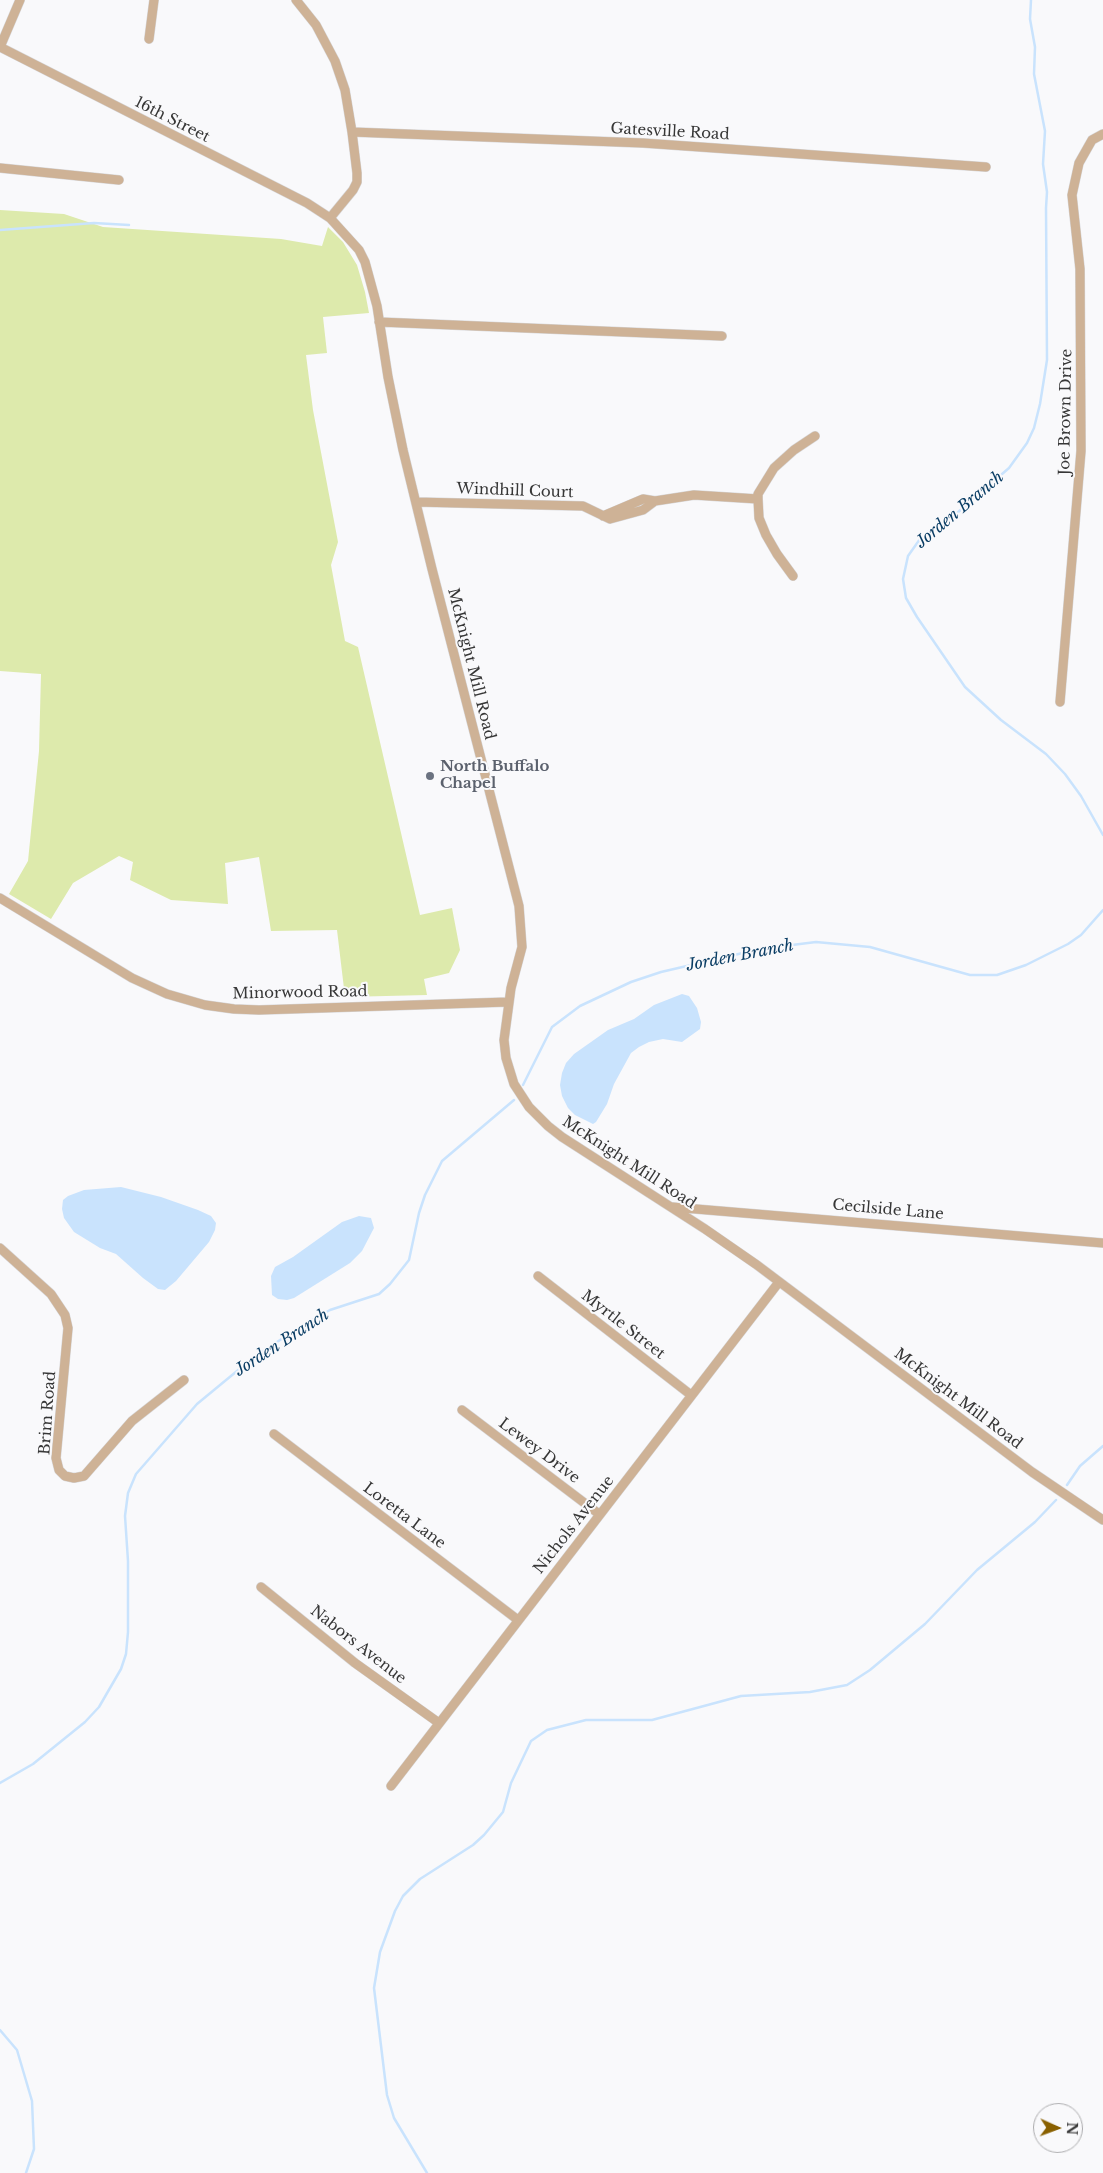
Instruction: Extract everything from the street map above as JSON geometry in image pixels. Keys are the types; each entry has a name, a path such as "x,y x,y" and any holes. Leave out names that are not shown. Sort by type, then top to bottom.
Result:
{"street":[{"path":"0,47 20,0"},
{"path":"149,39 154,0"},
{"path":"296,0 316,25 335,61 344,90 352,132 358,173 356,182 353,190 330,218"},
{"name":"16th Street","path":"0,47 252,177 280,189 330,218"},
{"name":"Gatesville Road","path":"352,132 643,144 986,167"},
{"name":"Joe Brown Drive","path":"1060,702 1081,451 1080,269 1072,195 1079,163 1092,140 1103,134"},
{"path":"0,168 119,180"},
{"name":"McKnight Mill Road","path":"330,218 359,250 372,282 388,377 416,502 519,906 522,947 508,1002 504,1031 506,1058 514,1084 529,1107 562,1137 711,1233 1032,1472 1103,1520"},
{"path":"379,322 722,336"},
{"path":"793,576 766,535 759,518 758,494 774,468 794,450 815,436"},
{"name":"Windhill Court","path":"416,502 583,506 606,518 643,499 655,501 694,495 758,499"},
{"name":"Minorwood Road","path":"0,898 132,978 168,994 205,1005 259,1010 508,1002"},
{"name":"Cecilside Lane","path":"670,1207 1103,1243"},
{"name":"Brim Road","path":"0,1248 50,1294 65,1315 68,1328 56,1458 59,1470 65,1476 74,1478 84,1476 132,1421 184,1380"},
{"name":"Myrtle Street","path":"538,1276 691,1395"},
{"name":"Nichols Avenue","path":"391,1786 779,1282"},
{"name":"Lewey Drive","path":"462,1410 600,1514"},
{"name":"Loretta Lane","path":"274,1434 518,1620"},
{"name":"Nabors Avenue","path":"261,1587 355,1663 439,1723"}],"green space":[{"path":"0,210 64,214 103,227 281,239 322,246 328,227 343,242 357,265 369,313 323,317 327,353 306,355 313,410 338,542 331,565 345,641 358,647 420,915 452,908 460,950 449,973 424,979 427,995 345,997 337,930 271,931 259,857 225,863 228,904 171,900 130,880 133,862 119,856 73,883 51,919 9,894 28,861 39,751 41,674 0,671"}],"water":[{"path":"682,994 689,996 697,1008 701,1022 700,1029 682,1042 663,1039 649,1042 639,1047 631,1053 614,1084 607,1104 596,1122 593,1124 575,1115 568,1108 562,1096 560,1085 566,1063 574,1054 608,1030 634,1019 654,1005"},
{"path":"121,1187 161,1197 198,1210 211,1216 216,1223 209,1242 176,1281 165,1290 158,1289 143,1278 116,1254 100,1248 74,1232 64,1218 63,1200 68,1196 84,1190"},
{"path":"359,1216 371,1218 374,1228 362,1251 350,1263 294,1298 287,1300 278,1299 272,1295 271,1276 275,1267 293,1257 342,1222"}],"waterway":[{"name":"Jorden Branch","path":"1031,0 1030,19 1035,47 1034,74 1045,131 1043,164 1047,192 1047,360 1040,404 1034,428 1027,443 1009,468 957,513 936,525 920,539 908,556 903,579 906,598 965,687 1001,720 1046,754 1065,774 1081,796 1103,835"},
{"path":"0,230 94,223 129,225"},
{"name":"Jorden Branch","path":"523,1085 552,1027 580,1006 631,982 661,972 760,949 816,942 870,947 970,975 997,975 1026,965 1068,944 1081,935 1103,910"},
{"name":"Jorden Branch","path":"0,1783 33,1764 85,1722 99,1707 121,1669 126,1654 128,1632 128,1561 125,1516 128,1493 136,1474 197,1404 254,1357 330,1310 379,1294 390,1284 409,1260 419,1213 425,1195 442,1161 514,1100"},
{"path":"1067,1485 1080,1466 1103,1446"},
{"path":"427,2173 394,2118 387,2095 374,1988 380,1952 395,1911 403,1896 420,1879 473,1845 503,1812 511,1783 531,1741 547,1730 586,1720 652,1720 741,1696 810,1692 847,1685 870,1670 925,1624 977,1570 1035,1522 1056,1500"},
{"name":"Jorden Branch","path":"0,2030 17,2050 32,2101 34,2149 26,2173"}],"place":[{"name":"North Buffalo Chapel","path":"430,776"}]}
